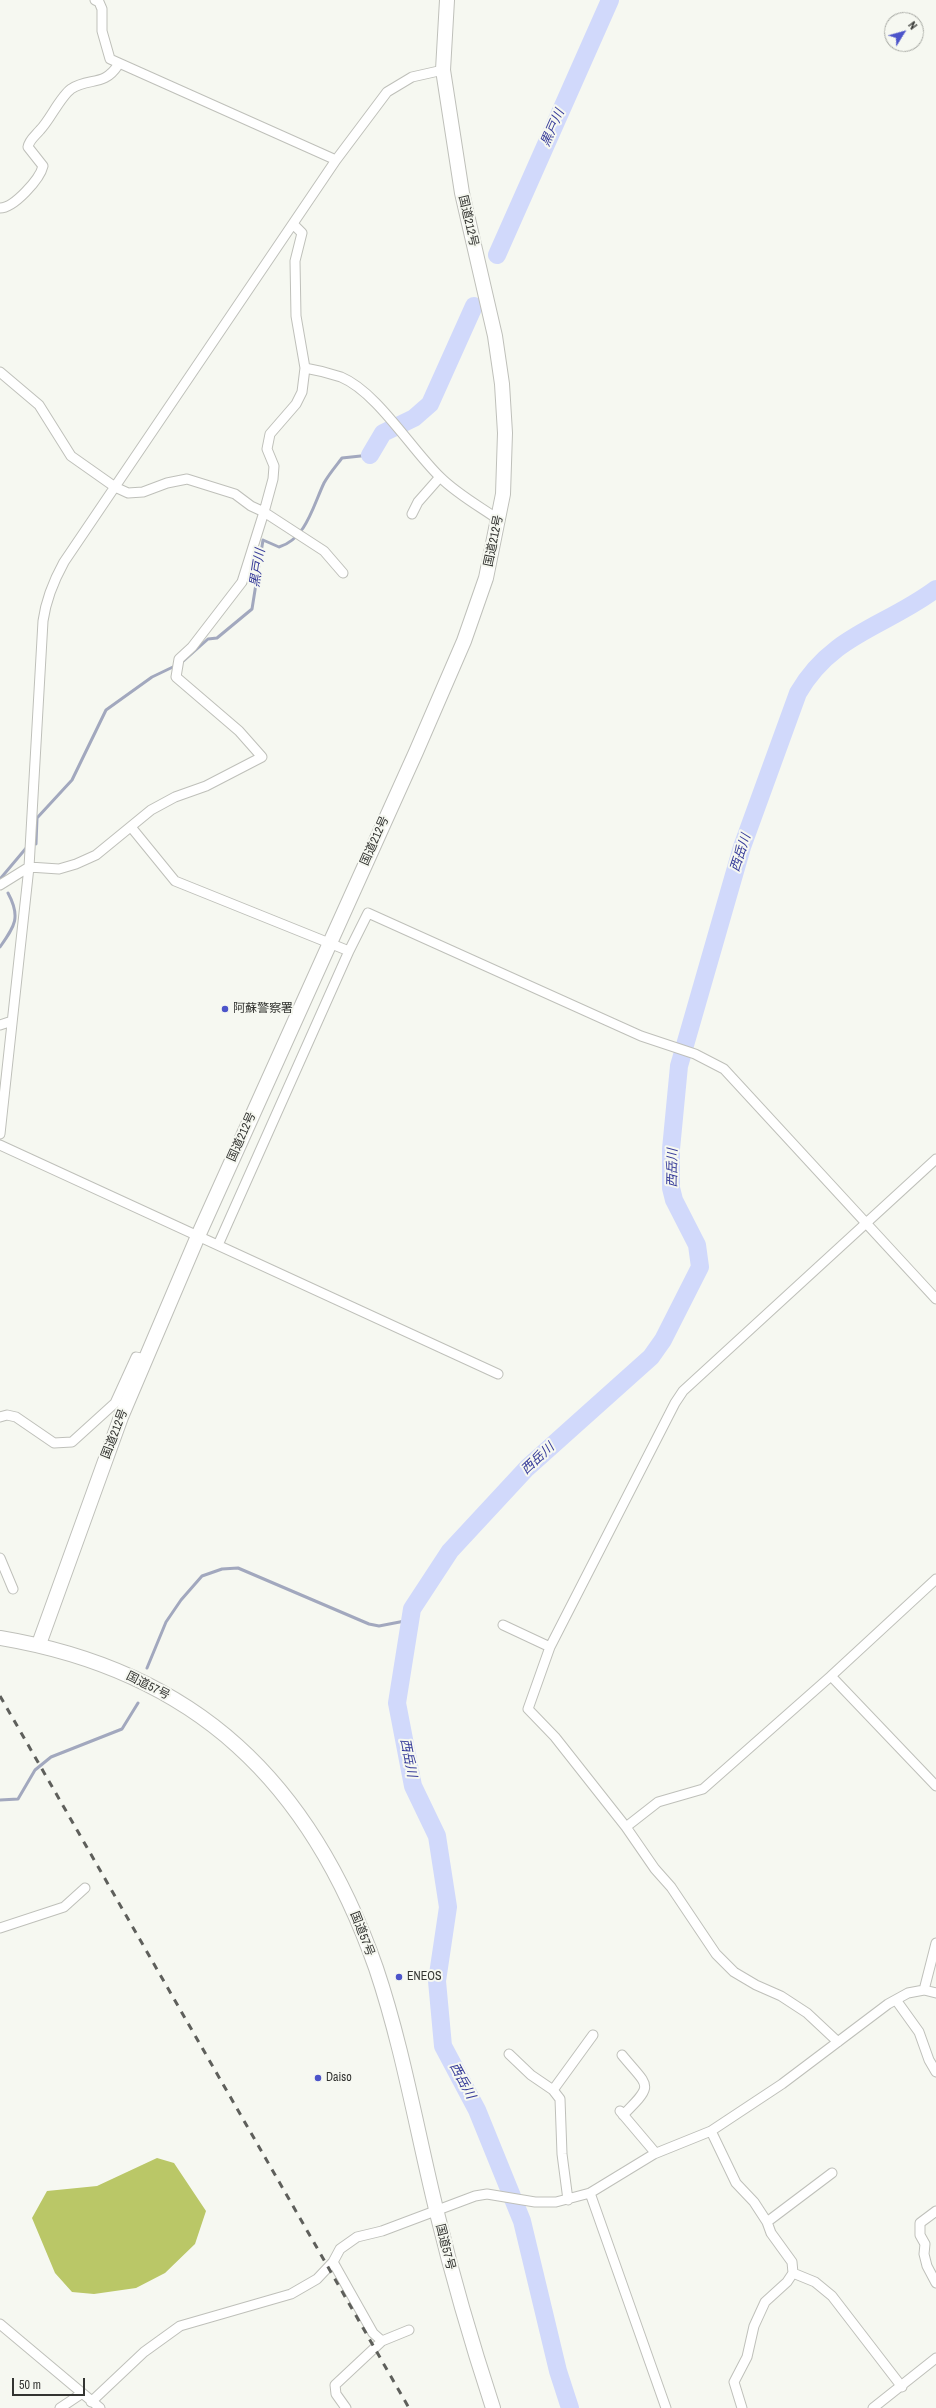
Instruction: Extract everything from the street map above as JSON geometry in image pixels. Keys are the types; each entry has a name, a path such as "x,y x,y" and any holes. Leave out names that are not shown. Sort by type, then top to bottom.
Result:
{"highway":[{"name":"国道212号","path":"39,1644 121,1417 145,1359 329,942 416,752 464,641 486,578 499,520 503,494 505,433 502,384 494,336 462,193 443,70 447,0"},
{"name":"国道57号","path":"0,1638 39,1644 77,1655 114,1669 189,1708 245,1752 277,1785 308,1826 346,1895 376,1969 408,2082 436,2211 457,2291 493,2408"}],"street":[{"path":"95,0 99,2 102,9 102,31 110,59 118,65 336,160"},
{"path":"0,208 15,200 41,174 43,166 28,148 28,143 46,124 70,90 80,84 105,79 118,65"},
{"path":"0,1134 29,866 45,601 64,562 294,225 336,160 387,92 412,77 443,70"},
{"path":"0,885 29,866 59,869 76,864 96,855 151,810 175,797 206,786 262,757 239,731 176,676 179,659 192,647 242,582 273,479 274,466 267,449 270,434 296,404 302,392 305,368 296,316 295,261 302,233 294,225"},
{"path":"305,368 341,377 374,401 440,477 458,493 499,520"},
{"path":"0,372 39,405 71,456 115,487 128,493 143,492 167,483 187,479 235,494 251,506 264,512 324,551 343,573"},
{"path":"412,514 418,502 440,477"},
{"path":"131,827 175,881 349,951"},
{"path":"218,1245 349,951 368,913 656,1042 695,1054 724,1069 936,1299"},
{"path":"0,1025 12,1021"},
{"path":"0,1145 498,1374"},
{"path":"838,2042 806,2013 781,1996 756,1985 734,1972 716,1954 671,1887 655,1869 626,1826 556,1737 528,1709 550,1647 675,1403 683,1391 936,1159"},
{"path":"0,1417 7,1415 16,1417 54,1443 72,1442 115,1403 136,1357 145,1359"},
{"path":"0,1558 13,1589"},
{"path":"626,1826 658,1802 703,1790 831,1676 936,1579"},
{"path":"503,1626 550,1647"},
{"path":"831,1676 936,1786"},
{"path":"0,1928 64,1907 85,1888"},
{"path":"924,1990 936,1943"},
{"path":"90,2402 144,2352 180,2326 292,2294 318,2279 333,2262 340,2249 357,2237 382,2231 475,2196 486,2194 535,2202 568,2200 590,2193 654,2154 711,2131 782,2084 896,2000 908,1993 924,1990 936,1993"},
{"path":"896,2000 919,2032 928,2060 936,2072"},
{"path":"554,2090 593,2035"},
{"path":"509,2054 531,2075 554,2090 560,2099 562,2154 568,2200"},
{"path":"622,2055 644,2082 646,2088 644,2094 622,2113 653,2150 654,2154"},
{"path":"711,2131 736,2183 754,2202 767,2222 771,2233 792,2262 793,2273 788,2282 766,2302 754,2326 747,2357 734,2382 742,2408"},
{"path":"767,2222 832,2173"},
{"path":"590,2193 666,2408"},
{"path":"936,2210 920,2223 920,2235 925,2244 924,2254 927,2266 936,2283"},
{"path":"333,2262 374,2333 382,2341"},
{"path":"793,2273 815,2282 832,2296 902,2387"},
{"path":"0,2324 90,2402 100,2408"},
{"path":"346,2408 336,2394 335,2385 382,2341 409,2330"},
{"path":"873,2408 902,2387 936,2358"},
{"path":"60,2408 82,2394"}],"green space":[{"path":"157,2158 174,2163 206,2211 195,2244 165,2273 136,2288 94,2294 72,2292 55,2273 32,2218 47,2191 97,2186"}],"waterway":[{"name":"黒戸川","path":"497,255 610,0"},
{"name":"黒戸川","path":"370,455 383,433 414,418 430,404 474,306"},
{"name":"黒戸川","path":"180,664 208,639 217,638 252,609 263,540 279,547 296,537 308,521 324,483 342,458 370,455"},
{"name":"西岳川","path":"570,2408 558,2371 522,2221 477,2110 443,2046 437,1981 448,1907 437,1836 413,1786 397,1703 412,1609 450,1551 527,1468 651,1357 663,1340 700,1267 697,1245 674,1200 671,1188 671,1149 679,1066 742,847 798,693 812,673 827,657 843,644 917,602 936,589"},
{"name":"黒戸川","path":"36,844 37,818 72,780 106,710 152,677 175,666"},
{"name":"黒戸川","path":"0,879 27,847"},
{"name":"黒戸川","path":"0,947 13,927 15,915 12,901 8,893"},
{"path":"147,1668 166,1622 181,1600 202,1576 222,1569 238,1568 369,1624 379,1626 410,1620"},
{"path":"0,1800 18,1799 35,1770 51,1757 122,1729 138,1703"}],"railway":[{"path":"0,1696 409,2408"}],"place":[{"name":"阿蘇警察署","path":"225,1009"},
{"name":"ENEOS","path":"399,1977"},
{"name":"Daiso","path":"318,2078"}]}
